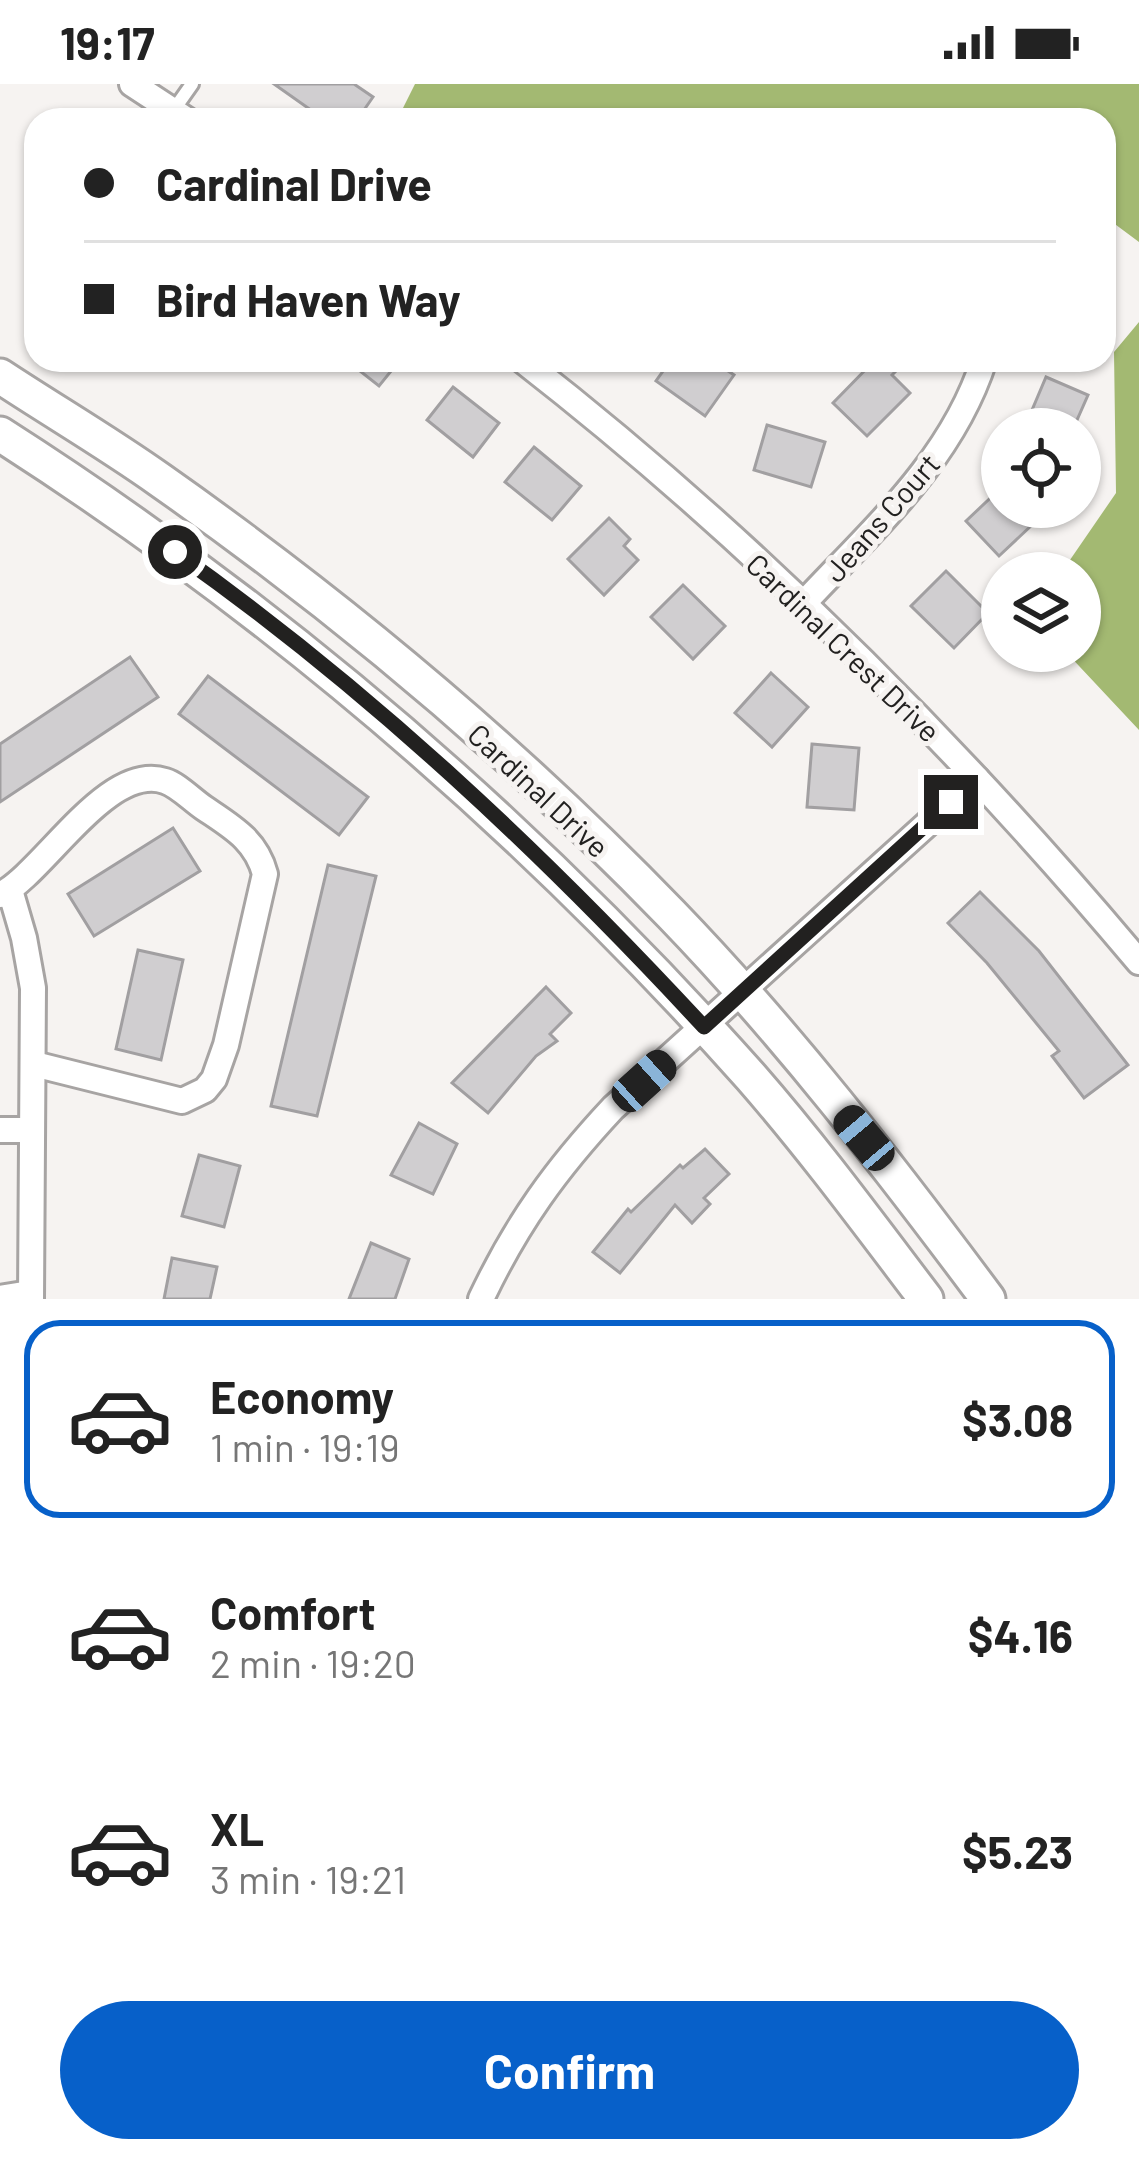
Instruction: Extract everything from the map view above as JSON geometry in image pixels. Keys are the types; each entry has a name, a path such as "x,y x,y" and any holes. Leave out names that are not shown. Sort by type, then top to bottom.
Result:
{"main road":[{"name":"Cardinal Drive","path":"0,376 157,478 371,640 515,766 670,914 742,992 895,1174 988,1299"},
{"name":"Cardinal Drive","path":"0,434 208,576 313,656 511,828 602,916 753,1079 926,1299"}],"street":[{"path":"132,84 168,108"},
{"name":"Cardinal Crest Drive","path":"537,372 670,482 803,604 977,779 1139,962"},
{"name":"Jeans Court","path":"803,604 929,469 957,424 979,372"},
{"path":"482,1299 530,1207 568,1156 613,1108 977,779"},
{"path":"0,1298 30,1296 34,1064 33,988 25,938 5,892 86,814 126,785 166,781 249,840 265,874 214,1079 205,1090 182,1101 34,1064"},
{"path":"0,1130 32,1130"}],"green space":[{"path":"415,84 1139,84 1139,242 1116,225 1116,108 403,108"},
{"path":"1139,322 1139,730 1085,672 1101,672 1101,552 1075,552 1092,528 1101,528 1101,515 1116,493 1116,350"}],"building":[{"path":"274,84 354,84 373,97 365,108 308,108"},
{"path":"361,372 390,372 379,386"},
{"path":"662,372 734,375 705,416 656,381"},
{"path":"863,372 895,372 892,375 910,393 867,436 833,403"},
{"path":"1046,377 1088,395 1082,408 1033,408"},
{"path":"453,387 499,423 473,457 427,420"},
{"path":"767,425 825,442 811,487 754,470"},
{"path":"534,447 581,486 552,520 505,482"},
{"path":"981,507 981,528 1029,528 1003,552 995,552 966,521"},
{"path":"609,518 630,539 624,546 638,560 604,595 568,559"},
{"path":"946,571 981,606 981,620 954,648 911,606"},
{"path":"683,585 725,626 693,659 651,617"},
{"path":"130,657 158,697 0,802 0,744"},
{"path":"771,673 808,707 772,747 735,713"},
{"path":"208,676 368,797 339,835 179,714"},
{"path":"812,744 859,748 854,810 807,807"},
{"path":"173,828 200,871 94,936 68,894"},
{"path":"328,865 376,876 317,1116 271,1106"},
{"path":"980,892 1039,951 1128,1065 1084,1098 1052,1056 1059,1051 948,923"},
{"path":"138,950 183,960 161,1060 116,1049"},
{"path":"546,987 571,1013 550,1034 557,1041 536,1056 488,1113 452,1083"},
{"path":"419,1123 457,1144 433,1194 391,1175"},
{"path":"705,1149 729,1174 704,1198 710,1204 692,1223 675,1205 620,1273 593,1252 628,1209 631,1212 680,1165 683,1168"},
{"path":"199,1155 240,1166 224,1227 182,1216"},
{"path":"371,1243 409,1259 395,1299 349,1299"},
{"path":"172,1258 217,1267 210,1299 164,1299"}],"route":[{"path":"175,552 313,656 444,767 602,916 704,1027 951,802"}]}
